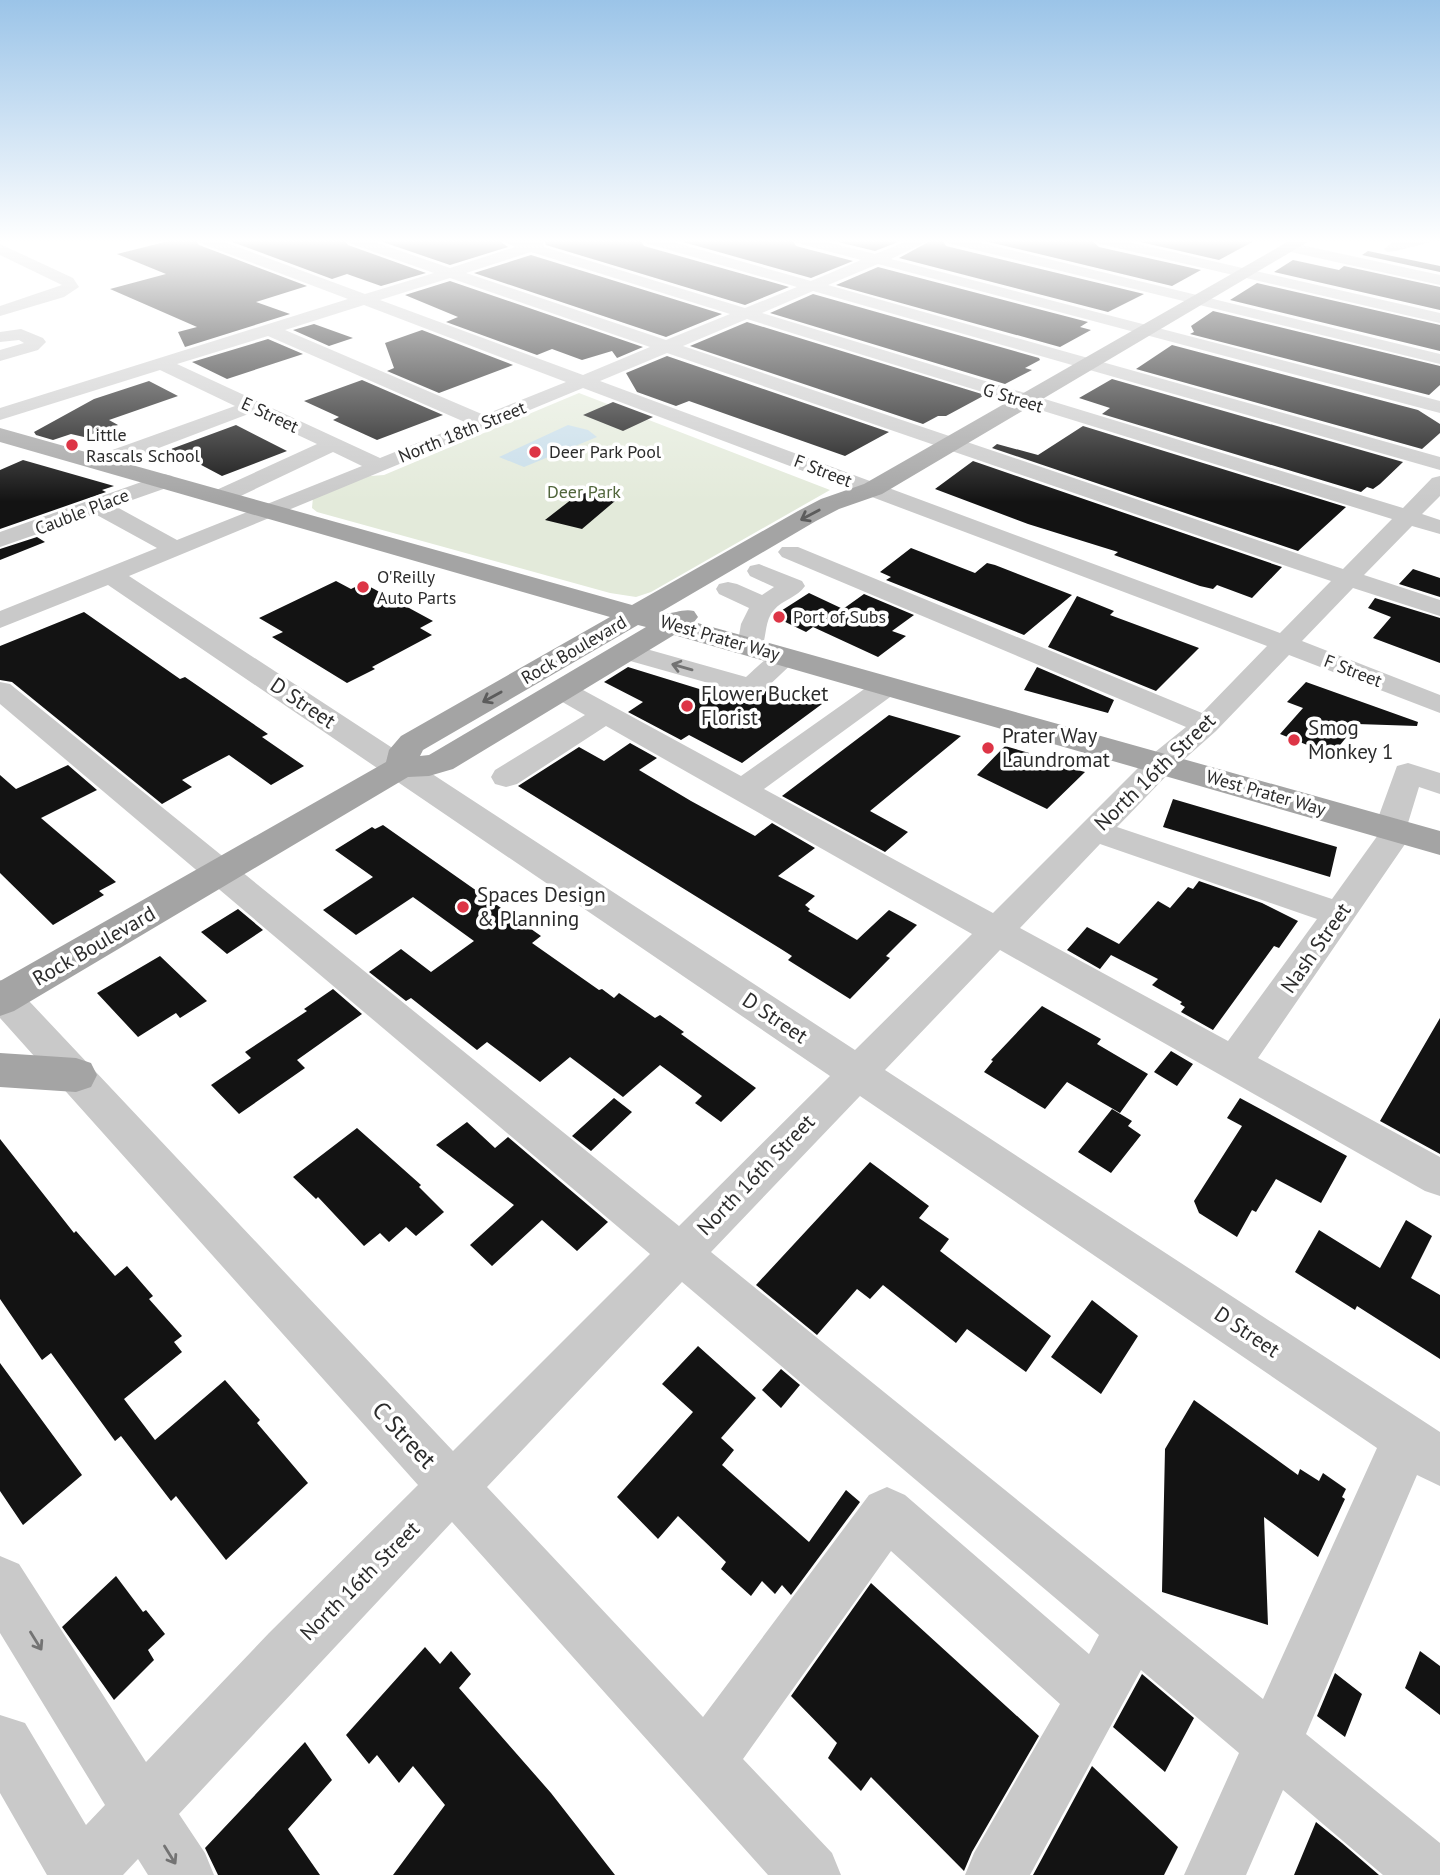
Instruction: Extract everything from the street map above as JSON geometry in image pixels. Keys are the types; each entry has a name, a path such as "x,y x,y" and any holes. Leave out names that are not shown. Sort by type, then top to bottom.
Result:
{"main road":[{"name":"Rock Boulevard","path":"401,767 402,757 412,743 807,516 830,504 873,489 1148,328"},
{"name":"West Prater Way","path":"0,435 1440,843"},
{"name":"Rock Boulevard","path":"1,999 401,767 429,766 441,762 850,515 873,489"},
{"path":"0,1070 76,1074"}],"street":[{"path":"0,414 273,328"},
{"name":"F Street","path":"436,328 873,489 1440,705"},
{"path":"612,328 1291,560 1440,608"},
{"name":"North 18th Street","path":"0,620 716,328"},
{"name":"G Street","path":"791,328 1440,527"},
{"path":"958,328 1440,464"},
{"path":"1134,328 1440,407"},
{"path":"1310,328 1440,359"},
{"path":"268,329 485,423"},
{"path":"0,337 20,334 37,342 0,356"},
{"name":"E Street","path":"160,363 380,466"},
{"path":"98,463 252,406"},
{"path":"220,497 334,444"},
{"name":"Cauble Place","path":"0,540 164,481"},
{"name":"North 16th Street","path":"81,1875 289,1653 1160,764 1206,725 1440,483"},
{"path":"99,506 174,548"},
{"path":"790,552 1206,725"},
{"path":"750,647 754,624 763,605 793,586 759,571"},
{"name":"D Street","path":"110,575 1423,1450"},
{"path":"729,589 763,605"},
{"path":"625,652 751,687 786,657"},
{"path":"742,790 887,686"},
{"path":"0,690 1432,1875"},
{"path":"562,690 1440,1178"},
{"path":"506,777 606,714"},
{"name":"Nash Street","path":"1234,1064 1340,914 1394,830 1408,773 1440,784"},
{"path":"1094,831 1340,914"},
{"name":"C Street","path":"1,999 76,1074 810,1875"},
{"path":"1215,1875 1272,1744 1423,1450"},
{"path":"706,1762 887,1513 1096,1697"},
{"path":"0,1583 183,1875"},
{"path":"996,1875 1134,1628"},
{"path":"0,1744 4,1744 81,1875"}],"green space":[{"name":"Deer Park","path":"579,393 830,490 651,592 636,597 610,593 317,512 312,508 313,497 358,477 384,475"}],"water":[{"name":"Deer Park Pool","path":"568,425 588,430 597,437 524,467 499,457"}],"building":[{"path":"195,328 247,328 185,347 178,332"},
{"path":"324,328 353,338 329,346 293,330"},
{"path":"461,328 586,328 643,347 617,358 612,351 582,360 552,349 537,355"},
{"path":"638,328 689,328 666,337"},
{"path":"734,328 765,328 985,395 946,416 938,416 923,424 690,346"},
{"path":"818,328 931,328 1039,358 1040,360 1025,368 1032,370 1005,384"},
{"path":"990,328 1082,328 1091,330 1060,347"},
{"path":"1192,328 1281,328 1440,366 1440,385 1429,395 1190,334 1194,332"},
{"path":"1343,328 1440,328 1440,351"},
{"path":"422,330 513,365 439,393 387,371 394,368 385,343"},
{"path":"268,339 303,354 227,379 192,362"},
{"path":"1172,345 1418,410 1440,424 1440,433 1422,449 1136,369"},
{"path":"667,356 889,432 845,456 689,401 676,406 637,392 626,373"},
{"path":"1112,379 1403,462 1373,489 1367,487 1361,492 1102,414 1110,408 1079,398"},
{"path":"362,380 443,415 377,440 333,420 339,417 304,401"},
{"path":"149,381 178,396 109,420 118,425 84,437 71,434 53,440 34,432 94,399"},
{"path":"613,402 653,417 623,431 583,415"},
{"path":"236,425 287,451 222,476 171,449"},
{"path":"1083,426 1346,507 1298,551 992,448 997,444 1038,455"},
{"path":"23,460 114,486 102,490 106,492 0,529 0,470"},
{"path":"973,461 1282,567 1252,598 1217,585 1213,589 1200,586 1114,555 1118,552 1028,524 935,489"},
{"path":"581,492 615,501 582,529 545,520"},
{"path":"37,537 45,542 0,560 0,549"},
{"path":"911,548 975,573 987,563 995,565 1072,595 1024,635 886,580 891,577 880,572"},
{"path":"1413,569 1440,578 1440,597 1399,584"},
{"path":"336,581 351,589 363,583 433,621 420,628 432,635 347,683 272,637 283,632 259,618"},
{"path":"809,593 843,609 864,594 914,615 892,631 906,636 878,657 813,627 806,632 773,616"},
{"path":"1077,596 1114,611 1110,615 1199,648 1156,691 1048,647"},
{"path":"1375,598 1440,618 1440,663 1373,638 1391,617 1368,608"},
{"path":"84,612 180,679 185,677 268,734 262,737 304,766 271,785 229,755 182,780 192,787 162,804 12,682 0,680 0,646"},
{"path":"628,667 748,704 770,688 822,704 742,763 689,735 681,740 628,712 643,702 604,682"},
{"path":"1037,667 1114,700 1108,713 1024,690"},
{"path":"1306,682 1418,722 1417,726 1357,724 1332,755 1280,734 1303,708 1287,702"},
{"path":"889,715 961,736 870,811 908,832 885,852 782,796"},
{"path":"630,743 657,758 639,770 691,801 755,836 772,823 815,848 778,876 815,896 805,905 810,909 808,911 857,940 889,910 917,925 886,956 890,958 850,999 788,960 792,956 518,786 579,747 604,761"},
{"path":"1005,746 1071,765 1070,768 1085,772 1047,809 977,775"},
{"path":"68,765 97,790 41,818 116,882 99,891 104,895 53,925 0,873 0,775 16,789"},
{"path":"1173,799 1337,847 1330,877 1163,827"},
{"path":"383,825 541,936 532,943 599,990 602,989 614,998 619,993 655,1018 660,1015 684,1032 681,1034 756,1088 721,1122 695,1103 702,1096 660,1065 623,1097 570,1057 540,1082 487,1042 477,1050 411,998 406,1001 369,972 401,949 431,972 474,941 413,897 356,935 323,910 373,877 335,850 372,827 375,829"},
{"path":"1199,881 1262,903 1298,921 1279,948 1274,946 1213,1030 1181,1012 1185,1007 1180,1004 1182,1002 1152,985 1158,979 1111,955 1100,969 1067,950 1087,927 1119,944 1158,901 1170,908 1188,887 1193,889"},
{"path":"238,909 263,930 227,954 201,932"},
{"path":"160,956 207,1001 180,1018 176,1013 138,1037 97,993"},
{"path":"333,989 362,1014 297,1060 305,1068 239,1114 211,1085 251,1058 245,1052 307,1011 304,1009"},
{"path":"1042,1006 1101,1039 1097,1044 1148,1074 1120,1113 1067,1082 1045,1109 984,1072 993,1061 991,1060"},
{"path":"1440,1018 1440,1154 1380,1121"},
{"path":"1171,1051 1193,1064 1177,1086 1154,1072"},
{"path":"614,1098 632,1112 591,1151 572,1136"},
{"path":"1240,1098 1347,1156 1321,1203 1276,1179 1256,1212 1252,1210 1237,1237 1199,1213 1194,1201 1242,1126 1227,1118"},
{"path":"1112,1109 1132,1121 1128,1126 1141,1135 1111,1173 1078,1152"},
{"path":"467,1122 495,1148 508,1137 608,1222 577,1251 542,1220 492,1266 470,1245 514,1205 436,1145"},
{"path":"357,1128 421,1185 419,1187 444,1212 416,1236 406,1227 389,1242 380,1233 364,1246 318,1197 316,1199 293,1177"},
{"path":"0,1139 74,1233 76,1231 115,1276 127,1266 153,1296 149,1299 182,1336 174,1342 182,1352 124,1399 155,1440 225,1380 260,1420 257,1423 308,1483 226,1560 176,1496 171,1501 121,1436 115,1441 51,1353 42,1360 0,1299"},
{"path":"870,1162 929,1206 919,1218 949,1239 940,1251 1051,1336 1026,1372 967,1329 956,1343 883,1285 870,1299 857,1289 817,1335 756,1285"},
{"path":"1406,1220 1432,1236 1411,1278 1440,1295 1440,1359 1357,1306 1355,1310 1295,1272 1319,1230 1380,1268"},
{"path":"1092,1300 1138,1336 1101,1394 1051,1357"},
{"path":"698,1346 756,1398 721,1438 734,1450 722,1465 809,1542 846,1490 860,1502 791,1595 782,1585 775,1594 762,1581 751,1596 721,1569 726,1562 678,1516 658,1539 617,1497 693,1412 662,1384"},
{"path":"0,1363 82,1475 23,1525 0,1491"},
{"path":"781,1369 800,1385 781,1408 762,1390"},
{"path":"1194,1400 1298,1475 1300,1469 1319,1481 1323,1473 1346,1489 1342,1497 1345,1499 1318,1557 1264,1517 1268,1625 1162,1592 1165,1449"},
{"path":"116,1576 143,1612 146,1610 165,1634 148,1650 154,1660 114,1700 62,1627"},
{"path":"871,1583 1039,1736 972,1852 964,1871 871,1777 861,1791 828,1758 837,1743 791,1696"},
{"path":"425,1647 440,1664 451,1651 471,1674 459,1688 551,1793 615,1875 393,1875 445,1805 413,1766 399,1783 377,1755 369,1764 346,1735"},
{"path":"1420,1651 1440,1666 1440,1715 1405,1688"},
{"path":"1335,1673 1362,1694 1345,1737 1317,1716"},
{"path":"1142,1674 1194,1718 1165,1772 1113,1727"},
{"path":"305,1742 332,1780 288,1829 320,1875 218,1875 205,1848"},
{"path":"1092,1766 1178,1847 1164,1875 1033,1875"},
{"path":"1316,1822 1342,1843 1379,1875 1294,1875"}],"place":[{"name":"Little Rascals School","path":"72,445"},
{"name":"Deer Park Pool","path":"535,452"},
{"name":"O'Reilly Auto Parts","path":"363,587"},
{"name":"Port of Subs","path":"779,617"},
{"name":"Flower Bucket Florist","path":"687,706"},
{"name":"Smog Monkey 1","path":"1294,740"},
{"name":"Prater Way Laundromat","path":"988,748"},
{"name":"Spaces Design & Planning","path":"463,907"}]}
